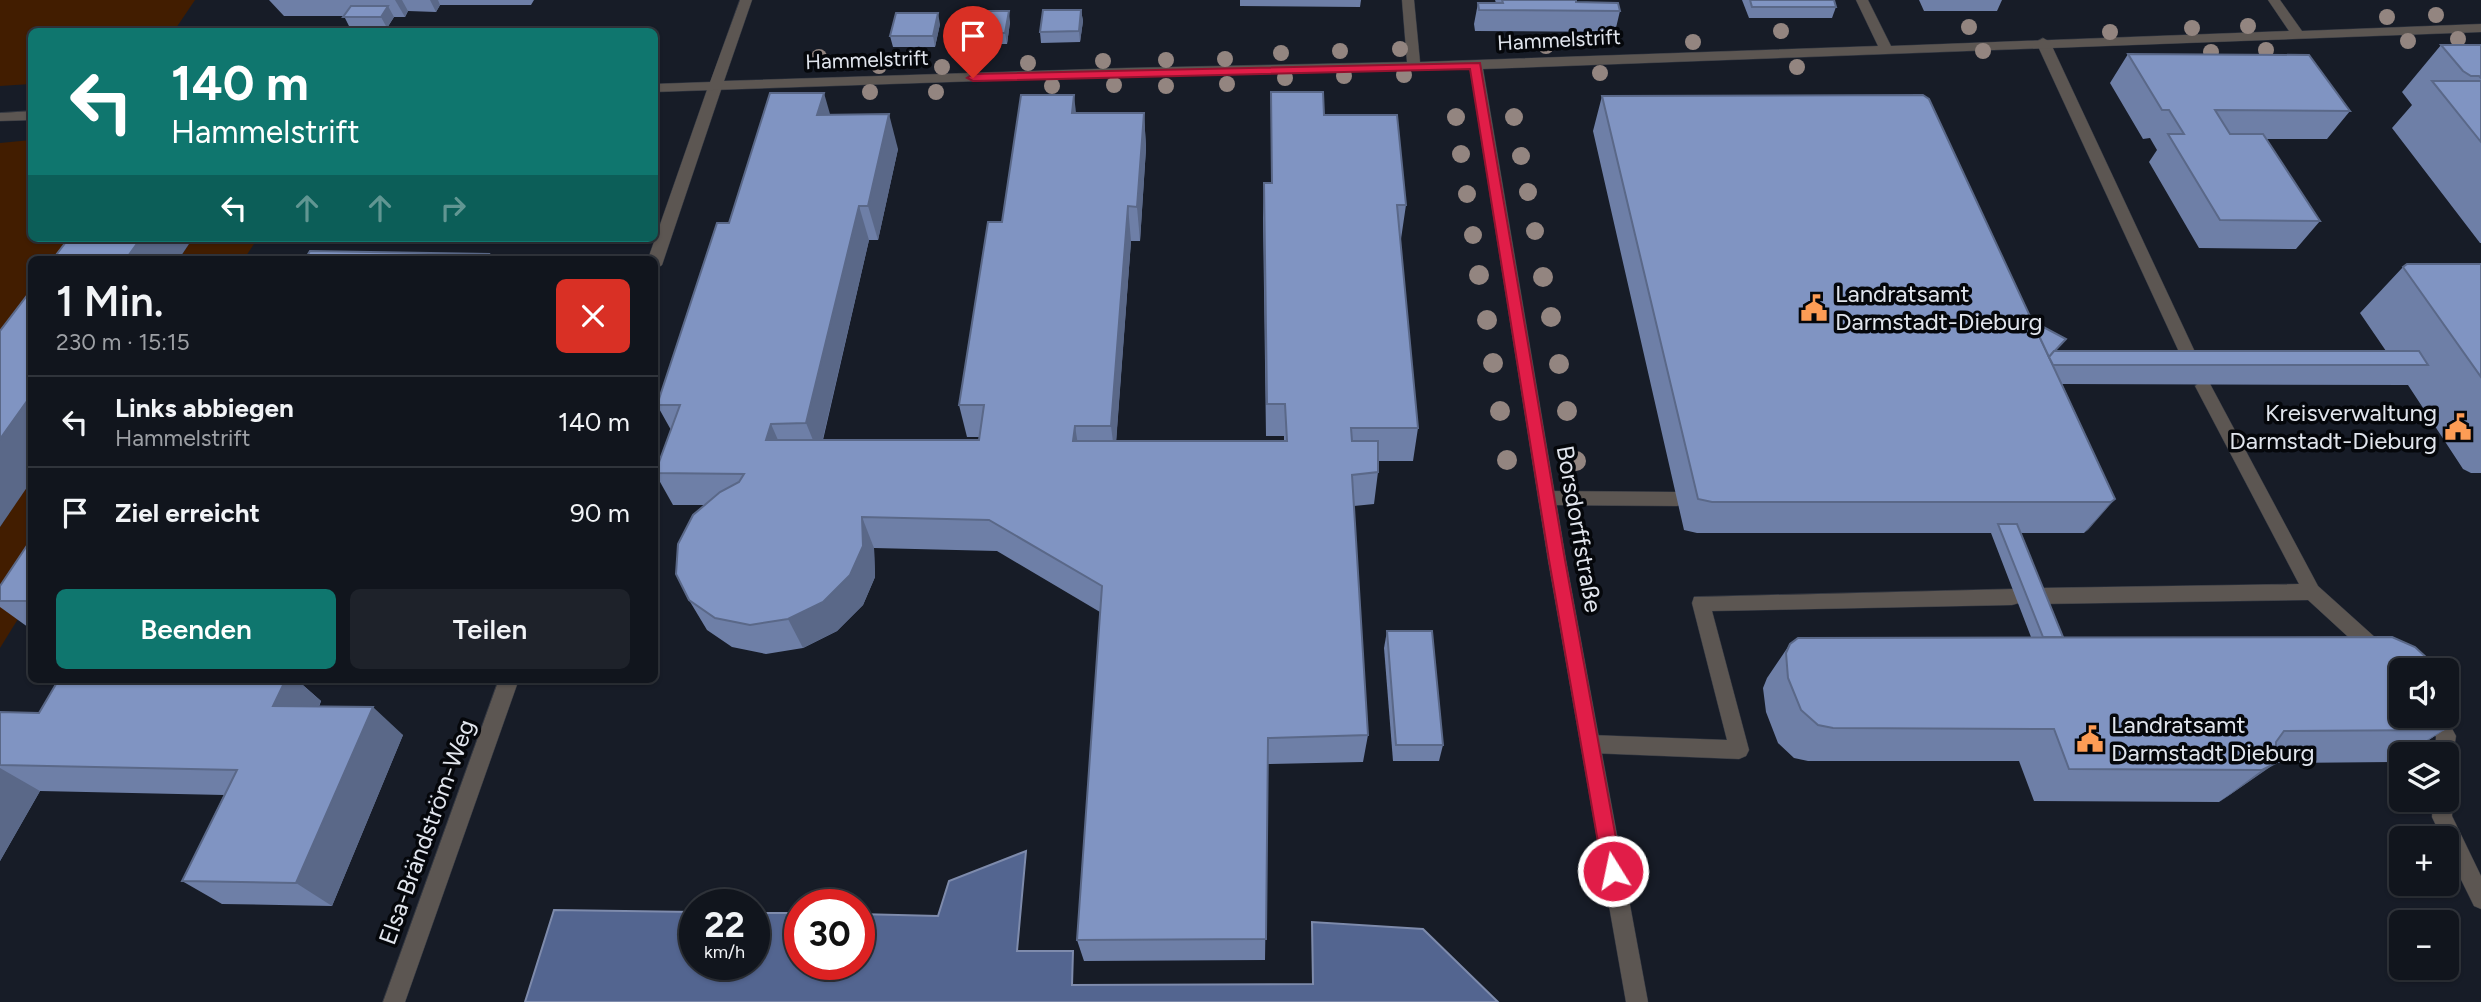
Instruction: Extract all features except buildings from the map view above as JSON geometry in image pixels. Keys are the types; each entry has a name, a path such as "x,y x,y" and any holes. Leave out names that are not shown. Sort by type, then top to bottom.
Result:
{"street":[{"path":"657,256 746,0"},
{"path":"1408,0 1414,66"},
{"path":"1862,0 1886,49"},
{"path":"2274,0 2298,34"},
{"name":"Hammelstrift","path":"658,88 1126,72 1476,65 2043,42 2481,28"},
{"path":"2043,42 2194,368"},
{"name":"Borsdorffstraße","path":"1476,65 1547,498 1637,1002"},
{"path":"0,117 28,115"},
{"path":"2203,386 2312,592 2389,662"},
{"path":"1547,498 1677,499"},
{"path":"2039,597 2312,592"},
{"path":"1590,744 1739,750 1701,603 2012,597"},
{"name":"Elsa-Brändström-Weg","path":"394,1002 508,683"},
{"path":"2442,812 2442,817 2481,899"}],"shaded area":[{"path":"0,0 195,0 176,28 28,28 28,84 0,86"},
{"path":"28,140 28,242 122,242 112,256 28,256 28,374 0,415 0,143"},
{"path":"190,242 255,242 246,256 181,256"},
{"path":"28,485 28,603 0,648 0,527"}],"water":[{"path":"1026,851 1017,951 1073,951 1072,985 1313,984 1312,922 1423,929 1498,1002 525,1002 554,910 679,912 679,980 770,980 770,913 784,913 784,980 875,980 875,914 938,916 949,881"}],"place":[{"name":"Landratsamt Darmstadt-Dieburg","path":"1814,308"},
{"name":"Kreisverwaltung Darmstadt-Dieburg","path":"2458,427"},
{"name":"Landratsamt Darmstadt Dieburg","path":"2090,739"}],"route":[{"path":"973,78 1476,65 1538,450 1613,871"}]}
